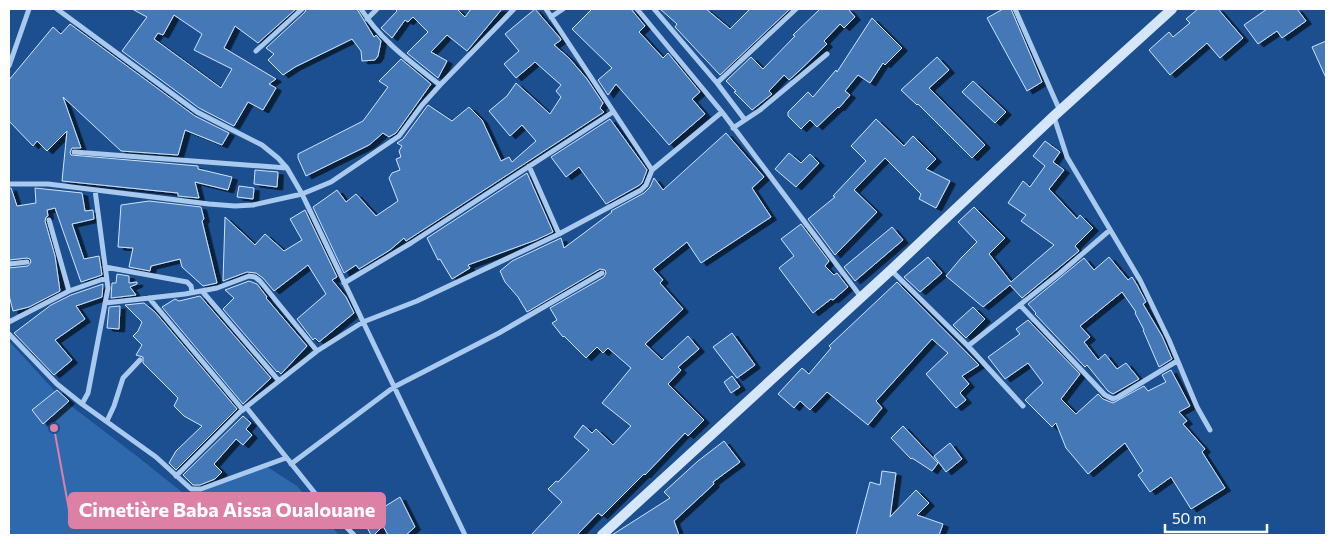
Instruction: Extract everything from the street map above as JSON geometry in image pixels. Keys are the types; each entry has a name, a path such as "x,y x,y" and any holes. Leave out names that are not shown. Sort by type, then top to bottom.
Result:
{"main road":[{"path":"602,535 892,270 1057,113 1172,9"}],"street":[{"path":"9,66 29,9"},
{"path":"57,9 197,112 262,145 287,168 302,194 463,534"},
{"path":"256,51 302,9"},
{"path":"361,9 367,19 394,49 440,85"},
{"path":"367,19 377,9"},
{"path":"9,184 48,184 235,206 254,205 302,194 331,182 399,136 440,85 514,9"},
{"path":"546,9 652,170"},
{"path":"551,17 563,9"},
{"path":"638,9 722,112 861,297"},
{"path":"654,9 717,82 745,120"},
{"path":"717,82 796,9"},
{"path":"1015,9 1057,113 1067,157 1140,280 1197,407 1210,430"},
{"path":"733,128 760,110 827,54"},
{"path":"344,283 411,243 613,112"},
{"path":"176,476 244,409 317,351 363,322 417,301 559,234 641,190 646,185 652,170 722,112"},
{"path":"74,152 287,168"},
{"path":"530,166 559,234"},
{"path":"82,404 88,393 108,288 95,190"},
{"path":"49,220 69,291"},
{"path":"968,346 1060,273 1110,230"},
{"path":"9,264 27,262"},
{"path":"105,267 187,282 191,286 192,292"},
{"path":"892,270 968,346 1022,406"},
{"path":"291,464 394,386 499,333 602,273"},
{"path":"106,303 202,291 218,288 249,276 255,277 317,351"},
{"path":"9,322 69,291 106,278"},
{"path":"202,291 278,381"},
{"path":"149,298 322,502 354,535"},
{"path":"1020,305 1105,395 1110,398 1118,398 1177,361"},
{"path":"9,334 58,384 82,404 156,457 187,487 195,490 201,489 286,458"},
{"path":"107,421 123,378 140,360"}],"shaded area":[{"path":"9,341 62,399 188,497 266,466 297,486 339,535 9,535"}],"building":[{"path":"132,9 296,9 258,43 235,26 224,48 276,79 269,84 276,88 263,110 248,102 234,126 199,108 122,51 147,17","holes":["174,15 202,34 194,50 232,69 221,88 154,39 158,33 163,35"]},
{"path":"306,9 357,9 374,37 376,35 381,41 378,56 375,60 362,61 361,51 352,39 295,67 283,75 268,60 274,54 266,48"},
{"path":"395,9 457,9 465,17 471,9 502,9 467,51 447,35 431,52 447,61 438,78 407,53 428,32 413,17 408,22 405,20 392,38 381,28 397,11"},
{"path":"535,9 560,38 561,40 554,45 569,58 587,79 603,103 600,108 604,112 406,241 404,238 390,250 359,269 356,265 344,273 313,207 337,190 346,202 356,194 376,216 398,201 389,178 392,173 400,170 396,159 401,157 399,151 402,146 397,143 403,139 428,105 452,121 469,107 482,120 501,161 509,157 512,162 536,141 522,125 510,136 489,111 507,96 516,83 550,114 561,97 556,91 561,85 535,62 516,78 504,64 519,51 505,34"},
{"path":"592,9 631,9 645,26 639,32 663,58 668,53 700,92 692,99 705,114 669,145 616,84 608,95 598,80 612,68 572,29"},
{"path":"660,9 706,9 730,29 750,9 790,9 720,75 675,27 677,24"},
{"path":"820,9 848,9 855,17 844,28 840,24 824,41 827,44 789,80 784,75 769,91 772,94 752,110 726,81 751,57 763,69 795,36 793,35"},
{"path":"1003,9 1011,9 1042,82 1027,91 987,18"},
{"path":"1198,9 1218,9 1243,38 1220,58 1207,43 1170,75 1149,50 1169,32 1173,37 1190,23 1186,19"},
{"path":"1267,9 1297,9 1306,21 1282,38 1277,31 1258,44 1244,25"},
{"path":"872,18 902,48 885,65 883,63 870,83 858,75 845,91 850,95 839,108 817,127 810,120 801,129 788,116 788,112 808,92 813,97 836,70 837,72"},
{"path":"70,24 195,116 229,133 222,145 185,130 178,155 121,151 63,97 81,148 72,148 71,155 198,166 198,169 232,177 228,190 195,182 199,198 178,196 178,193 62,181 67,131 47,151 37,141 33,146 9,121 9,80 53,27 61,34"},
{"path":"1326,41 1326,78 1312,47"},
{"path":"937,57 949,70 929,88 985,145 972,158 918,104 901,90"},
{"path":"401,59 431,84 396,133 389,137 383,133 369,145 306,176 298,154 363,121 388,87 379,81"},
{"path":"973,81 1006,112 995,123 962,92"},
{"path":"610,119 647,170 642,183 606,204 579,167 566,177 551,157"},
{"path":"876,119 904,146 913,136 936,159 926,169 950,181 936,208 919,199 921,194 885,158 854,190 877,212 835,255 808,219 835,197 833,196 866,161 851,146"},
{"path":"726,133 764,177 752,188 771,217 701,263 687,242 653,269 663,280 660,283 683,309 645,344 662,360 688,336 699,349 678,367 681,370 668,384 704,420 688,436 685,433 602,516 598,513 577,535 531,535 562,502 548,489 556,481 558,482 589,450 574,437 583,425 592,433 596,429 613,445 631,426 602,403 631,368 608,348 603,353 597,347 586,358 563,337 552,323 557,320 550,308 604,277 605,270 600,269 527,312 518,297 505,282 500,271 512,261 561,238 564,248 611,211 644,193 650,187 654,178 663,190"},
{"path":"1045,141 1060,152 1053,162 1064,170 1049,189 1077,219 1080,215 1093,228 1075,246 1079,251 1022,298 1010,285 983,307 946,276 977,242 958,222 974,207 1005,238 989,254 1011,282 1054,245 1021,221 1026,215 1008,203 1023,181 1030,187 1045,166 1033,156"},
{"path":"789,153 801,163 810,154 819,163 796,187 775,169"},
{"path":"255,170 278,172 277,187 254,184"},
{"path":"527,173 553,232 468,265 470,268 452,279 440,259 438,260 427,238"},
{"path":"239,186 254,188 253,199 237,197"},
{"path":"9,188 11,188 17,206 36,203 35,188 82,193 85,211 93,210 94,219 72,224 84,259 99,256 102,275 81,282 55,208 47,210 48,216 45,221 55,256 60,291 29,307 13,311 9,295 9,268 28,266 31,262 27,258 9,260"},
{"path":"149,201 201,207 204,219 202,221 217,283 203,286 182,267 180,259 151,266 150,271 129,267 133,248 118,247 121,205"},
{"path":"305,210 337,277 332,280 346,297 354,313 319,342 315,338 313,340 297,319 326,294 308,265 274,291 256,273 247,272 223,281 225,217 255,245 265,234 284,251 302,240 290,219"},
{"path":"801,224 829,261 825,266 834,275 837,273 848,287 813,313 779,268 794,256 781,239"},
{"path":"892,227 903,240 855,281 844,267"},
{"path":"928,257 942,273 920,292 904,277"},
{"path":"1109,257 1128,280 1132,277 1137,285 1146,302 1143,304 1162,336 1172,359 1159,367 1136,312 1122,292 1080,326 1090,337 1084,342 1098,360 1105,354 1117,369 1126,363 1139,379 1113,394 1108,391 1087,365 1085,367 1035,314 1028,304 1084,258 1094,270"},
{"path":"117,274 129,276 129,283 137,282 137,284 130,287 136,295 111,298 112,283 116,283"},
{"path":"249,281 257,284 266,298 307,346 281,374 277,372 223,309 234,298 225,290"},
{"path":"897,282 979,365 962,376 969,384 960,393 966,400 956,408 926,374 948,353 932,339 876,401 882,408 868,425 827,392 810,410 800,401 794,408 778,394 802,368 809,374 831,348 829,346"},
{"path":"103,284 102,297 76,306 85,319 55,340 72,360 54,375 14,333 51,305 71,295"},
{"path":"200,296 271,378 243,404 162,307 175,299 179,301"},
{"path":"144,303 155,312 237,409 176,470 169,463 176,451 202,426 184,416 174,406 178,398 143,363 143,357 136,355 142,345 133,336 138,331 142,322 125,305"},
{"path":"120,306 119,329 107,328 109,307"},
{"path":"973,307 985,319 966,338 953,325"},
{"path":"1028,320 1080,374 1061,399 1076,414 1098,394 1103,399 1113,403 1144,386 1148,391 1166,382 1162,375 1171,370 1190,406 1179,412 1187,421 1183,424 1205,449 1202,452 1225,488 1191,509 1171,477 1150,492 1138,475 1143,471 1125,443 1088,474 1066,448 1056,423 1052,427 1025,400 1043,383 1028,363 1005,379 988,357 1020,334 1016,329"},
{"path":"732,333 755,365 737,378 713,347"},
{"path":"732,376 740,387 731,393 724,382"},
{"path":"57,390 69,401 43,424 32,410"},
{"path":"243,416 251,423 246,429 252,435 243,445 236,439 214,464 222,472 215,479 200,485 193,485 183,475"},
{"path":"903,426 938,463 932,471 911,459 891,438"},
{"path":"724,441 740,462 713,482 714,484 674,521 679,535 612,535 670,498 664,492 698,461"},
{"path":"950,443 962,459 946,472 934,456"},
{"path":"882,471 896,473 890,517 916,490 929,503 917,515 943,524 939,535 856,535 870,482 880,485"},
{"path":"400,497 415,527 406,535 388,535 383,526 374,535 371,535 363,520"}],"place":[{"name":"Cimetière Baba Aissa Oualouane","path":"54,428"}]}
